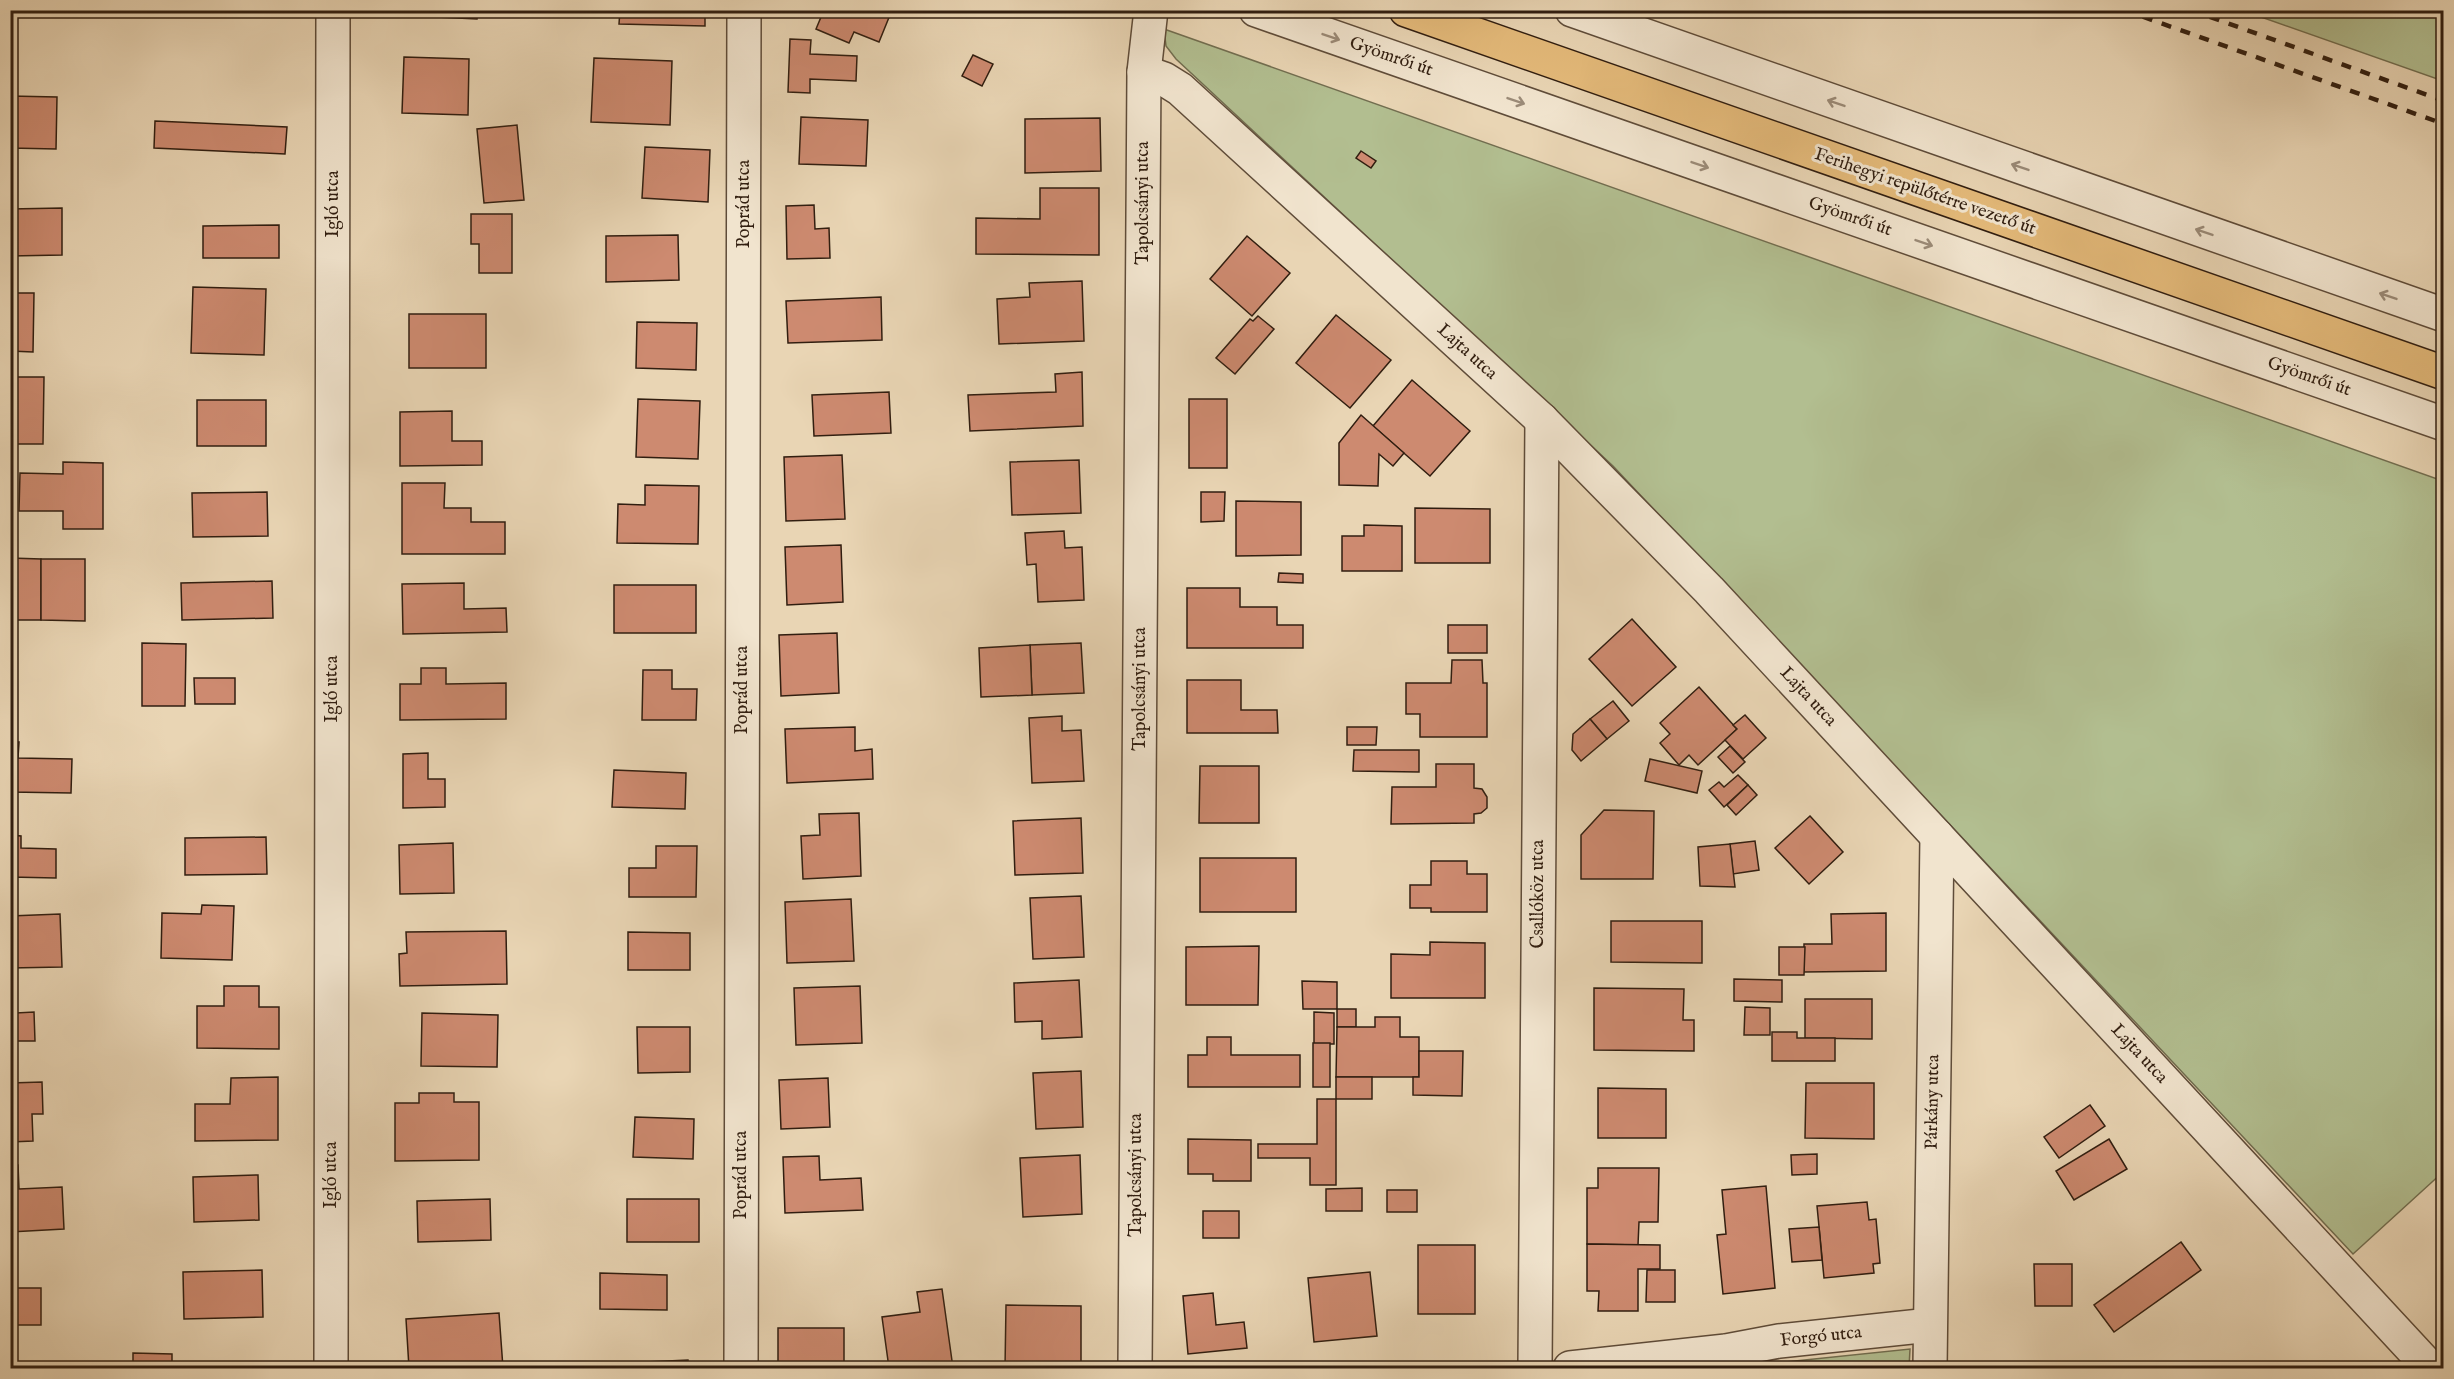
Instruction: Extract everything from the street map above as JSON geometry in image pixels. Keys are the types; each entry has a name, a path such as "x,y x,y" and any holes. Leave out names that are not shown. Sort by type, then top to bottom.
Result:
{"main road":[{"name":"Ferihegyi repülőtérre vezető út","path":"1406,10 2444,373"}],"street":[{"name":"Igló utca","path":"331,1368 333,10"},
{"name":"Poprád utca","path":"741,1368 744,10"},
{"name":"Tapolcsányi utca","path":"1135,1368 1144,72 1151,10"},
{"name":"Gyömrői út","path":"1256,10 2444,424"},
{"path":"1572,10 2444,315"},
{"name":"Lajta utca","path":"1144,72 1164,79 1180,89 1542,420 1709,590 2430,1368"},
{"name":"Csallóköz utca","path":"1535,1368 1542,420"},
{"name":"Párkány utca","path":"1930,1368 1937,836"},
{"name":"Forgó utca","path":"1570,1368 1726,1351 1779,1341 1930,1325"}],"green space":[{"path":"2244,11 2443,11 2443,81"},
{"path":"1164,29 2443,481 2443,1172 2353,1254 1613,466 1176,59 1166,46"},
{"path":"1910,1349 1909,1368 1728,1368"}],"building":[{"path":"395,10 478,10 477,19 395,15"},
{"path":"620,10 705,10 705,26 619,24"},
{"path":"807,10 892,10 879,42 854,32 849,43 816,29 821,17"},
{"path":"790,39 811,40 810,54 857,56 856,81 810,79 810,93 788,92"},
{"path":"973,55 993,64 982,86 962,76"},
{"path":"404,57 469,59 468,115 402,113"},
{"path":"594,58 672,61 670,125 591,122"},
{"path":"10,96 57,97 56,149 10,148"},
{"path":"801,117 868,120 866,166 799,164"},
{"path":"1100,118 1101,171 1025,173 1025,119"},
{"path":"155,121 287,127 285,154 154,148"},
{"path":"517,125 524,200 484,203 477,129"},
{"path":"645,147 710,150 708,202 642,198"},
{"path":"1361,151 1376,161 1371,168 1356,158"},
{"path":"1040,188 1099,188 1099,255 976,254 976,218 1040,219"},
{"path":"814,205 815,229 829,228 830,258 787,259 786,206"},
{"path":"62,208 62,255 10,256 10,209"},
{"path":"471,214 512,214 512,273 479,273 479,244 471,244"},
{"path":"279,225 279,258 203,258 203,226"},
{"path":"678,235 679,280 606,282 606,236"},
{"path":"1247,236 1290,273 1252,316 1210,279"},
{"path":"1082,281 1084,341 999,344 997,299 1030,297 1029,283"},
{"path":"193,287 266,289 264,355 191,353"},
{"path":"10,293 34,293 33,352 10,351"},
{"path":"881,297 882,340 788,343 786,301"},
{"path":"409,314 486,314 486,368 409,368"},
{"path":"1336,315 1391,360 1350,408 1296,363"},
{"path":"1258,316 1274,329 1235,374 1216,358 1250,319 1253,321"},
{"path":"637,322 697,323 696,370 636,368"},
{"path":"1082,372 1083,426 970,431 968,395 1056,392 1055,374"},
{"path":"10,377 44,377 43,444 10,444"},
{"path":"1412,380 1470,431 1430,476 1373,426"},
{"path":"889,392 891,433 814,436 812,395"},
{"path":"638,399 700,401 698,459 636,457"},
{"path":"1189,399 1227,399 1227,468 1189,468"},
{"path":"197,400 266,400 266,446 197,446"},
{"path":"452,411 452,441 482,441 482,465 400,466 400,412"},
{"path":"1361,415 1404,453 1393,466 1379,454 1378,486 1339,485 1339,443"},
{"path":"842,455 845,519 786,521 784,457"},
{"path":"1079,460 1081,513 1012,515 1010,462"},
{"path":"63,462 103,463 103,529 63,529 63,511 19,511 20,473 63,474"},
{"path":"402,483 445,483 444,508 471,508 471,522 505,522 505,554 402,554"},
{"path":"645,485 699,486 698,544 617,543 618,504 645,505"},
{"path":"267,492 268,536 193,537 192,493"},
{"path":"1201,492 1225,492 1224,521 1201,522"},
{"path":"1236,501 1301,502 1301,555 1236,556"},
{"path":"1415,508 1490,509 1490,563 1415,563"},
{"path":"1364,525 1402,526 1402,571 1342,571 1342,536 1364,536"},
{"path":"1064,531 1065,548 1082,547 1084,600 1038,602 1036,564 1027,565 1025,533"},
{"path":"841,545 843,602 787,605 785,547"},
{"path":"10,558 41,559 41,620 10,620"},
{"path":"41,559 85,559 85,621 41,620"},
{"path":"1279,573 1303,574 1303,583 1278,582"},
{"path":"272,581 273,618 182,620 181,583"},
{"path":"464,583 464,609 506,608 507,632 403,634 402,584"},
{"path":"614,585 696,585 696,633 614,633"},
{"path":"1187,588 1240,588 1240,607 1277,607 1277,625 1303,625 1303,648 1187,648"},
{"path":"1632,619 1676,667 1632,706 1589,659"},
{"path":"1448,625 1487,625 1487,653 1448,653"},
{"path":"837,633 839,693 781,696 779,635"},
{"path":"142,643 186,644 185,706 142,706"},
{"path":"1081,643 1084,693 1032,695 1030,645"},
{"path":"1030,645 1032,695 981,697 979,648"},
{"path":"10,659 16,659 16,702 10,702"},
{"path":"1452,660 1482,660 1483,683 1487,683 1487,737 1420,737 1420,714 1406,714 1406,683 1451,683"},
{"path":"421,668 446,668 446,684 506,683 506,719 400,720 400,684 421,684"},
{"path":"643,670 672,670 672,689 697,689 696,720 642,720"},
{"path":"194,678 235,678 235,704 195,704"},
{"path":"1187,680 1241,680 1241,710 1277,710 1278,733 1187,733"},
{"path":"1699,687 1737,729 1698,765 1689,755 1679,765 1660,743 1670,734 1660,723"},
{"path":"1613,701 1629,721 1607,739 1590,719"},
{"path":"1745,715 1766,738 1743,759 1725,740 1737,729 1733,725"},
{"path":"1062,716 1062,731 1081,730 1084,781 1032,783 1029,718"},
{"path":"1590,719 1607,739 1581,761 1572,750 1573,734"},
{"path":"855,727 855,751 872,749 873,779 787,783 785,729"},
{"path":"1347,727 1377,727 1376,745 1347,745"},
{"path":"10,742 19,742 18,758 72,759 71,793 10,792"},
{"path":"1730,746 1745,762 1733,773 1718,757"},
{"path":"1354,750 1419,750 1419,772 1353,771"},
{"path":"428,753 428,779 445,779 445,807 403,808 403,754"},
{"path":"1650,759 1702,771 1697,793 1645,781"},
{"path":"1436,764 1474,764 1474,788 1482,789 1487,797 1487,808 1481,813 1474,814 1474,823 1391,824 1392,787 1436,787"},
{"path":"1200,766 1259,766 1259,823 1199,823"},
{"path":"614,770 686,773 685,809 612,807"},
{"path":"1738,775 1748,785 1724,807 1709,790 1719,782 1724,787"},
{"path":"1748,785 1757,795 1736,815 1727,805"},
{"path":"1604,810 1654,811 1653,879 1581,879 1581,835"},
{"path":"859,813 861,876 803,879 801,836 820,835 819,814"},
{"path":"1810,816 1843,852 1809,884 1775,848"},
{"path":"1081,818 1083,873 1015,875 1013,821"},
{"path":"10,835 21,836 21,848 56,849 56,878 10,877"},
{"path":"266,837 267,874 185,875 185,838"},
{"path":"1755,841 1759,870 1733,874 1730,844"},
{"path":"453,843 454,893 400,894 399,845"},
{"path":"1730,844 1735,887 1700,886 1698,847"},
{"path":"656,846 697,846 696,897 629,897 629,868 656,868"},
{"path":"1200,858 1296,858 1296,912 1200,912"},
{"path":"1431,861 1467,861 1467,874 1487,874 1487,912 1431,912 1431,908 1410,908 1410,885 1431,885"},
{"path":"1081,896 1084,957 1033,959 1030,898"},
{"path":"851,899 854,961 787,963 785,902"},
{"path":"202,905 234,906 232,960 161,958 162,913 201,914"},
{"path":"1886,913 1886,971 1804,972 1804,944 1832,944 1831,914"},
{"path":"60,914 62,967 10,968 10,916"},
{"path":"1611,921 1702,921 1702,963 1611,962"},
{"path":"506,931 507,984 400,986 399,954 407,953 406,932"},
{"path":"628,932 690,933 690,970 628,970"},
{"path":"1430,942 1485,943 1485,998 1391,998 1391,954 1430,955"},
{"path":"1259,946 1258,1005 1186,1005 1186,947"},
{"path":"1779,947 1805,947 1804,975 1779,975"},
{"path":"1734,979 1782,980 1782,1002 1734,1001"},
{"path":"1079,980 1082,1037 1042,1039 1042,1021 1015,1022 1014,983"},
{"path":"1302,981 1337,982 1337,1009 1303,1009"},
{"path":"224,986 259,986 259,1007 279,1007 279,1049 197,1048 197,1006 224,1006"},
{"path":"860,986 862,1043 796,1045 794,988"},
{"path":"1594,988 1684,989 1683,1020 1694,1020 1694,1051 1594,1050"},
{"path":"10,996 16,996 16,1013 34,1012 35,1041 17,1041 17,1053 10,1054"},
{"path":"1805,999 1872,999 1872,1039 1805,1038"},
{"path":"1745,1007 1770,1008 1770,1035 1744,1035"},
{"path":"1337,1009 1356,1009 1356,1027 1337,1027"},
{"path":"1314,1012 1334,1013 1334,1044 1314,1044"},
{"path":"422,1013 498,1015 497,1067 421,1066"},
{"path":"1375,1017 1400,1017 1400,1037 1419,1037 1419,1077 1336,1077 1337,1027 1375,1027"},
{"path":"637,1027 690,1027 690,1072 638,1073"},
{"path":"1772,1032 1797,1032 1797,1038 1835,1038 1835,1061 1772,1061"},
{"path":"1207,1037 1231,1037 1231,1055 1300,1055 1300,1087 1188,1087 1188,1055 1207,1055"},
{"path":"1313,1043 1330,1043 1330,1087 1313,1087"},
{"path":"1419,1051 1463,1051 1462,1096 1413,1095 1413,1077 1419,1077"},
{"path":"1081,1071 1083,1127 1036,1129 1033,1073"},
{"path":"278,1077 278,1140 195,1141 195,1104 230,1104 231,1078"},
{"path":"1336,1077 1372,1077 1372,1099 1336,1099"},
{"path":"828,1078 830,1127 781,1129 779,1080"},
{"path":"42,1082 43,1114 32,1114 33,1141 10,1142 10,1083"},
{"path":"1806,1083 1874,1083 1874,1139 1805,1138"},
{"path":"1598,1088 1666,1089 1666,1138 1598,1138"},
{"path":"419,1093 454,1093 454,1102 479,1102 479,1160 395,1161 395,1103 419,1103"},
{"path":"1317,1099 1336,1099 1336,1185 1310,1185 1310,1158 1258,1158 1258,1144 1317,1144"},
{"path":"2090,1105 2105,1126 2059,1158 2044,1137"},
{"path":"635,1117 694,1119 693,1159 633,1157"},
{"path":"1188,1139 1251,1140 1251,1181 1213,1181 1213,1174 1188,1174"},
{"path":"2109,1139 2127,1169 2074,1200 2056,1171"},
{"path":"1817,1154 1817,1174 1792,1175 1791,1155"},
{"path":"1080,1155 1082,1214 1023,1217 1020,1158"},
{"path":"819,1156 820,1180 861,1178 863,1210 785,1213 783,1157"},
{"path":"10,1165 18,1165 19,1189 62,1187 64,1229 10,1232"},
{"path":"1598,1168 1659,1168 1658,1222 1639,1222 1638,1245 1587,1244 1587,1188 1598,1188"},
{"path":"258,1175 259,1220 194,1222 193,1177"},
{"path":"1766,1186 1775,1288 1723,1294 1717,1235 1726,1234 1722,1190"},
{"path":"1362,1188 1362,1211 1326,1211 1326,1189"},
{"path":"1387,1190 1417,1190 1417,1212 1387,1212"},
{"path":"490,1199 491,1240 418,1242 417,1201"},
{"path":"627,1199 699,1199 699,1242 627,1242"},
{"path":"1867,1202 1869,1220 1876,1219 1880,1263 1873,1264 1874,1273 1824,1278 1817,1206"},
{"path":"1203,1211 1239,1211 1239,1238 1203,1238"},
{"path":"1819,1227 1822,1260 1792,1262 1789,1229"},
{"path":"2181,1242 2201,1270 2114,1332 2094,1305"},
{"path":"1587,1244 1660,1245 1660,1269 1638,1269 1638,1311 1598,1311 1599,1291 1587,1291"},
{"path":"1418,1245 1475,1245 1475,1314 1418,1314"},
{"path":"2034,1264 2072,1264 2072,1306 2035,1306"},
{"path":"262,1270 263,1317 184,1319 183,1272"},
{"path":"1647,1270 1675,1270 1675,1302 1646,1302"},
{"path":"1370,1272 1377,1336 1314,1342 1308,1278"},
{"path":"600,1273 667,1275 667,1310 600,1309"},
{"path":"10,1288 41,1288 41,1325 10,1325"},
{"path":"942,1289 953,1368 889,1368 882,1317 920,1312 917,1292"},
{"path":"1213,1293 1216,1325 1244,1322 1247,1348 1188,1354 1183,1296"},
{"path":"1006,1305 1081,1306 1081,1368 1005,1368"},
{"path":"499,1313 503,1368 409,1368 406,1319"},
{"path":"778,1328 844,1328 844,1368 778,1368"},
{"path":"133,1353 172,1354 172,1368 133,1368"},
{"path":"688,1360 689,1368 604,1368 603,1364"},
{"path":"48,1365 48,1368 10,1368 10,1366"}],"railway":[{"path":"2124,10 2444,124"},
{"path":"2191,10 2444,101"}]}
